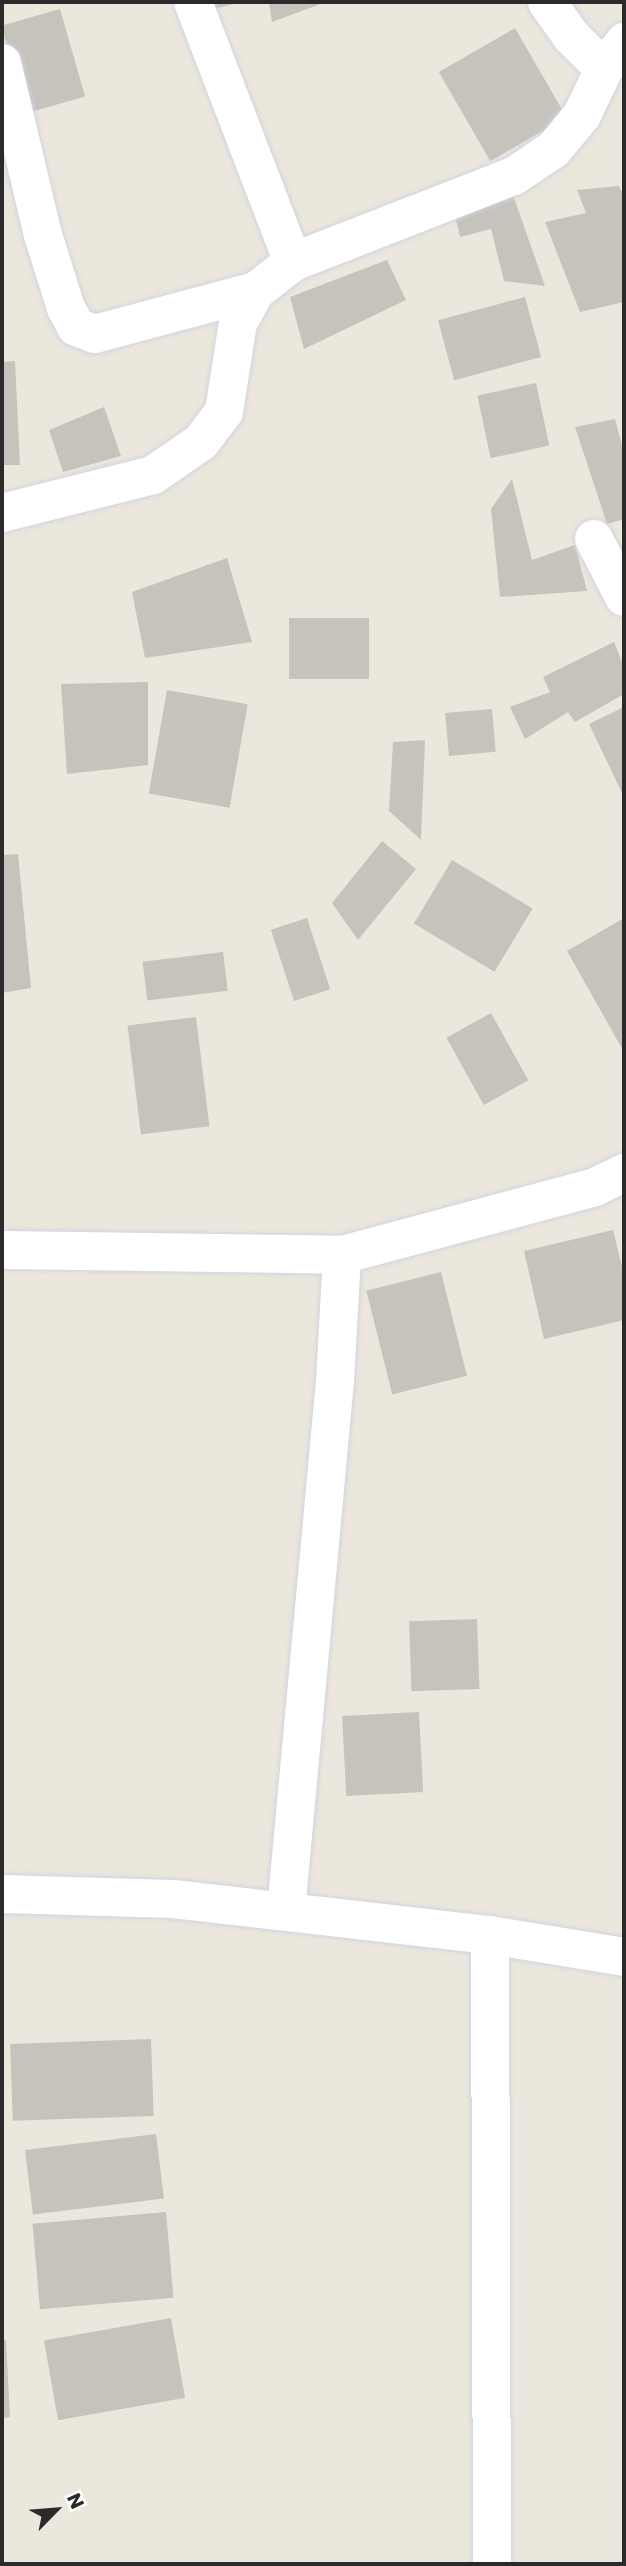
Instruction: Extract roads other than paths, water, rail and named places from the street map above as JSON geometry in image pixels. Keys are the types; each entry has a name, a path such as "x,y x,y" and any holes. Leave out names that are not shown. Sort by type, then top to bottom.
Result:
{"street":[{"path":"193,2 293,262"},
{"path":"2,513 153,475 201,442 225,412 238,323 256,291 293,262 514,176 554,149 582,115 614,55 571,36 547,2"},
{"path":"2,63 43,236 66,308 76,327 95,334 256,291"},
{"path":"594,539 624,597"},
{"path":"2,1250 342,1255 595,1187 624,1173"},
{"path":"286,1911 335,1381 342,1255"},
{"path":"2,1894 173,1899 490,1935 624,1957"},
{"path":"490,1935 492,2564"}]}
